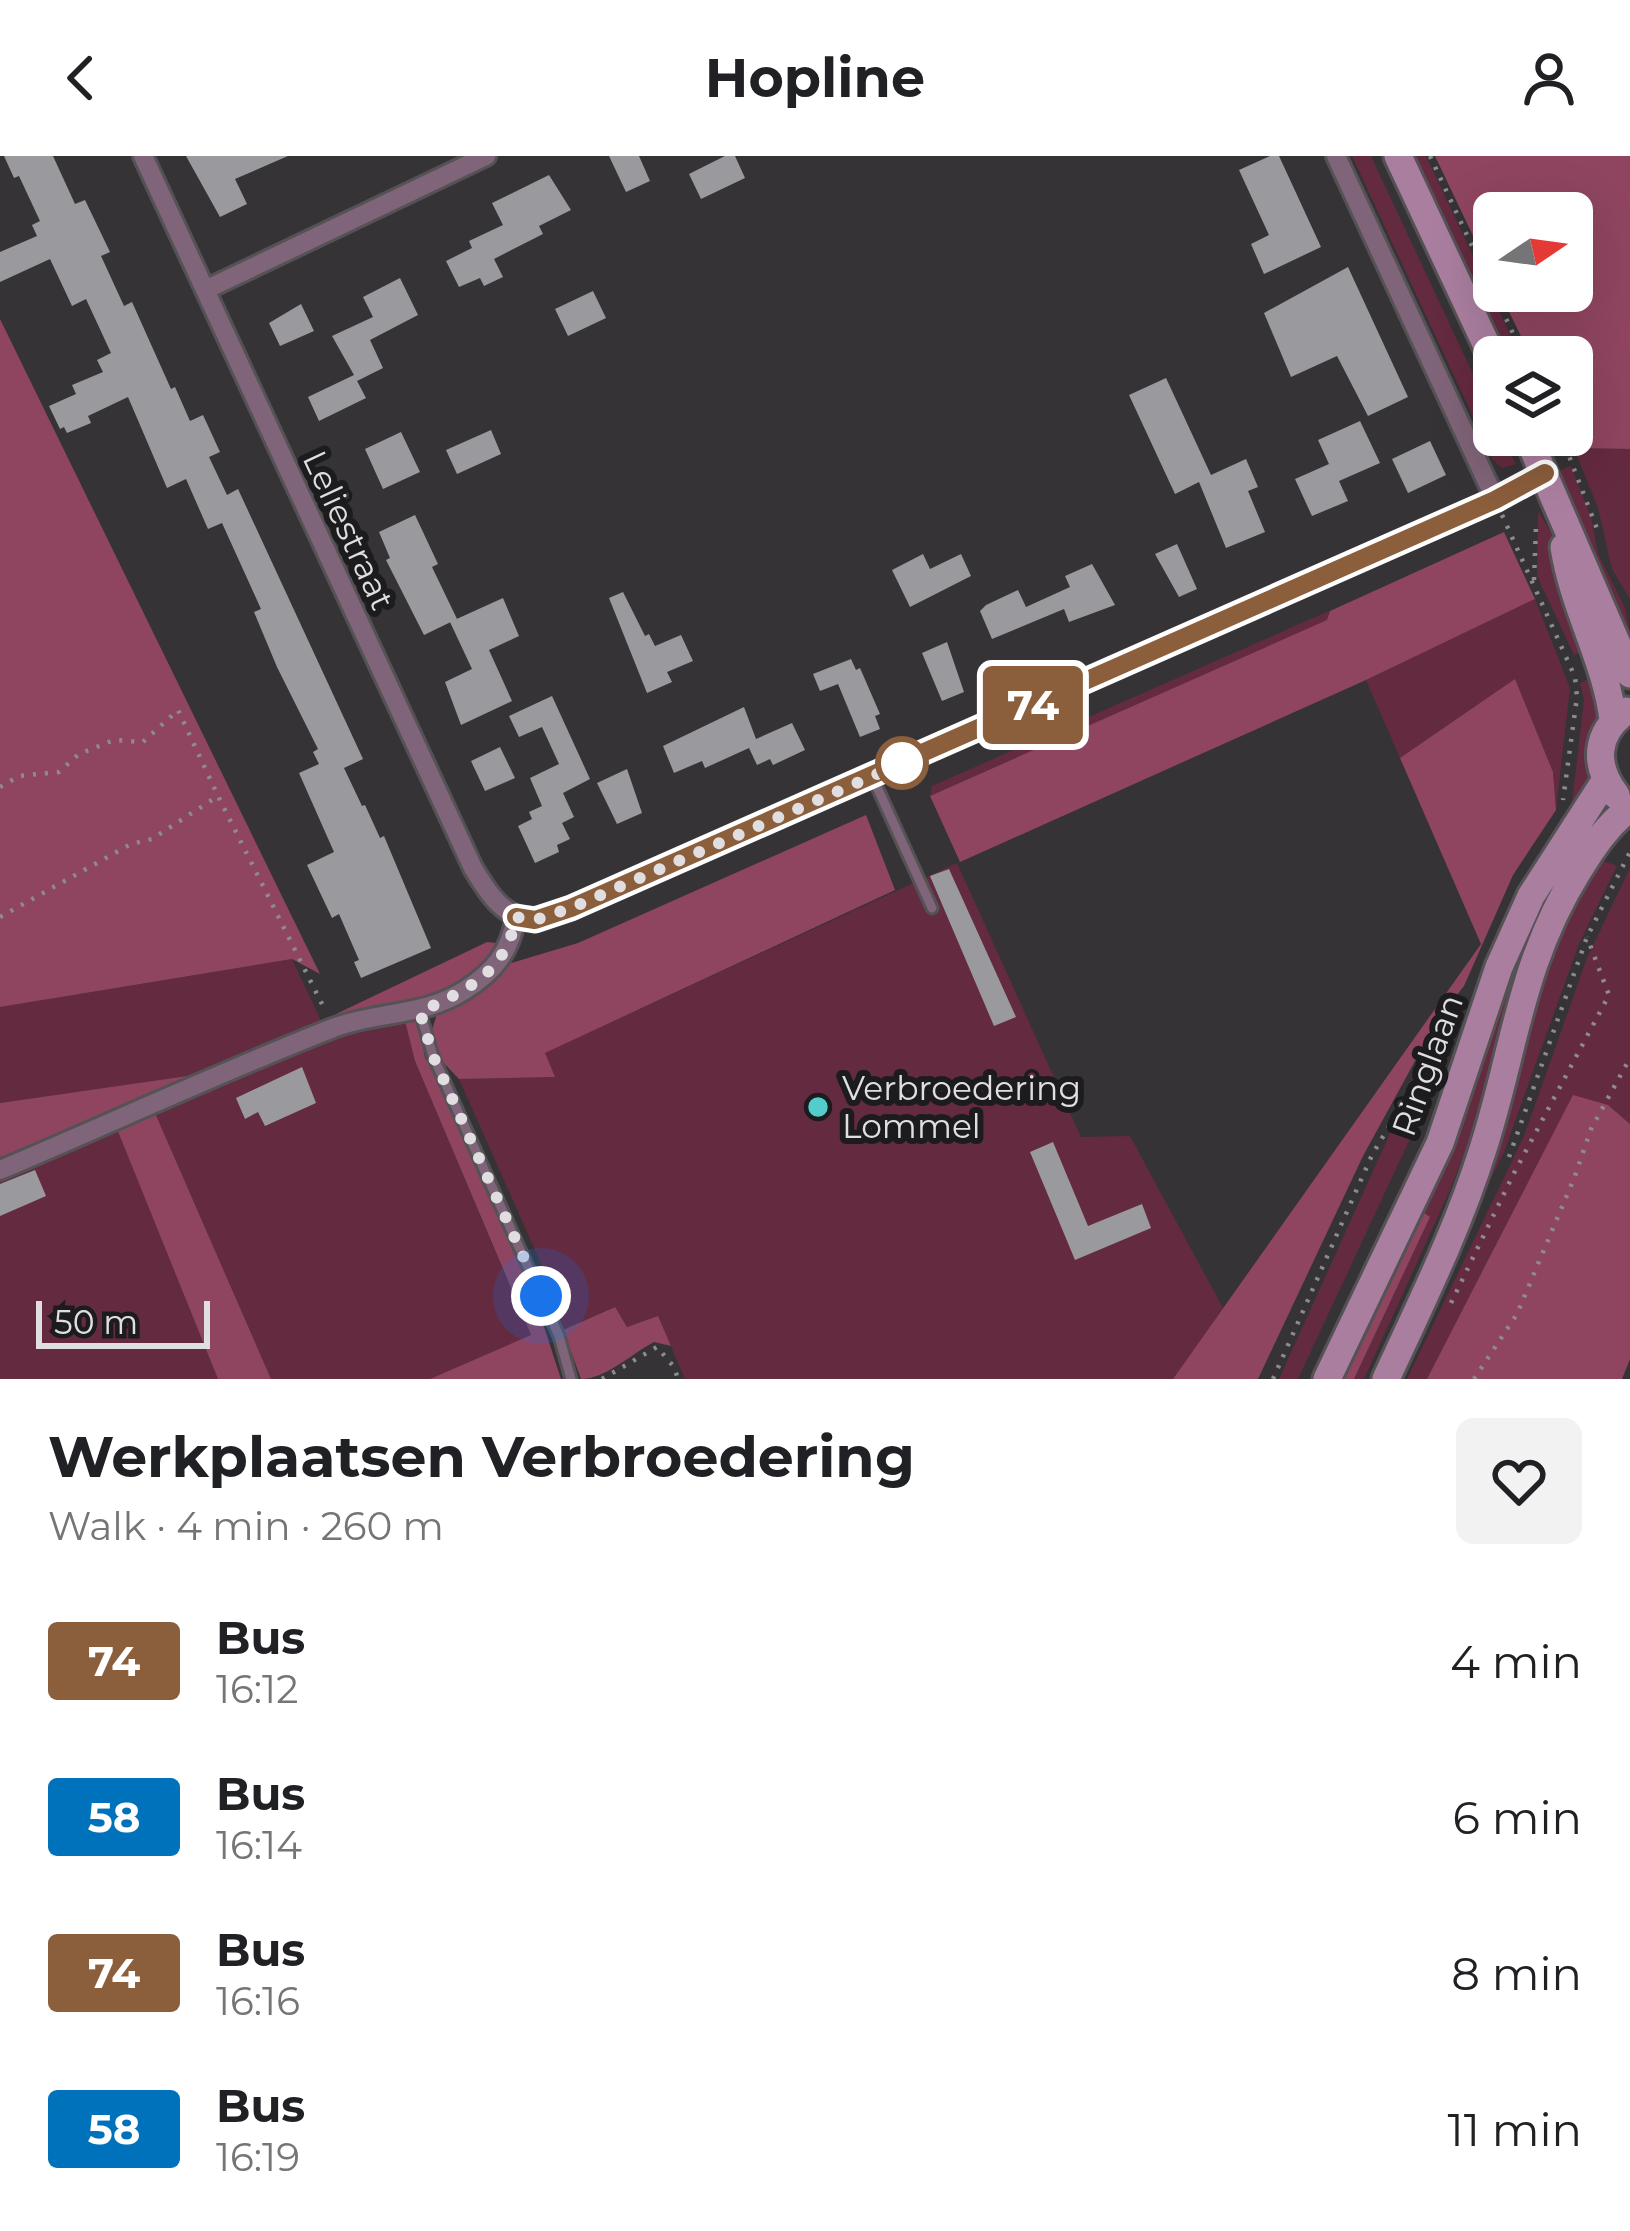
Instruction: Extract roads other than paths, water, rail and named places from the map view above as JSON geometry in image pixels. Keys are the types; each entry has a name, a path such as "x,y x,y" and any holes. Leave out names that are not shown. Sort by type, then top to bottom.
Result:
{"main road":[{"path":"1397,156 1482,336"},
{"path":"1531,456 1535,478 1578,547 1630,674"},
{"path":"1559,513 1578,610 1611,702 1622,714 1599,749 1605,781 1630,806"},
{"name":"Ringlaan","path":"1327,1379 1440,1143 1499,967 1532,896 1605,781"},
{"name":"Ringlaan","path":"1386,1379 1470,1187 1540,940 1598,838 1630,806"}],"street":[{"name":"Leliestraat","path":"143,156 473,868 494,902 516,917"},
{"path":"205,290 486,156"},
{"path":"1336,156 1495,500"},
{"path":"0,1170 334,1028 420,1012 464,991 489,972 511,945 516,917 535,920 571,908 1495,500 1535,478"}],"lane":[{"path":"872,776 932,908"},
{"path":"420,1012 433,1056 559,1336 572,1379"}],"place":[{"name":"Verbroedering Lommel","path":"818,1107"}]}
